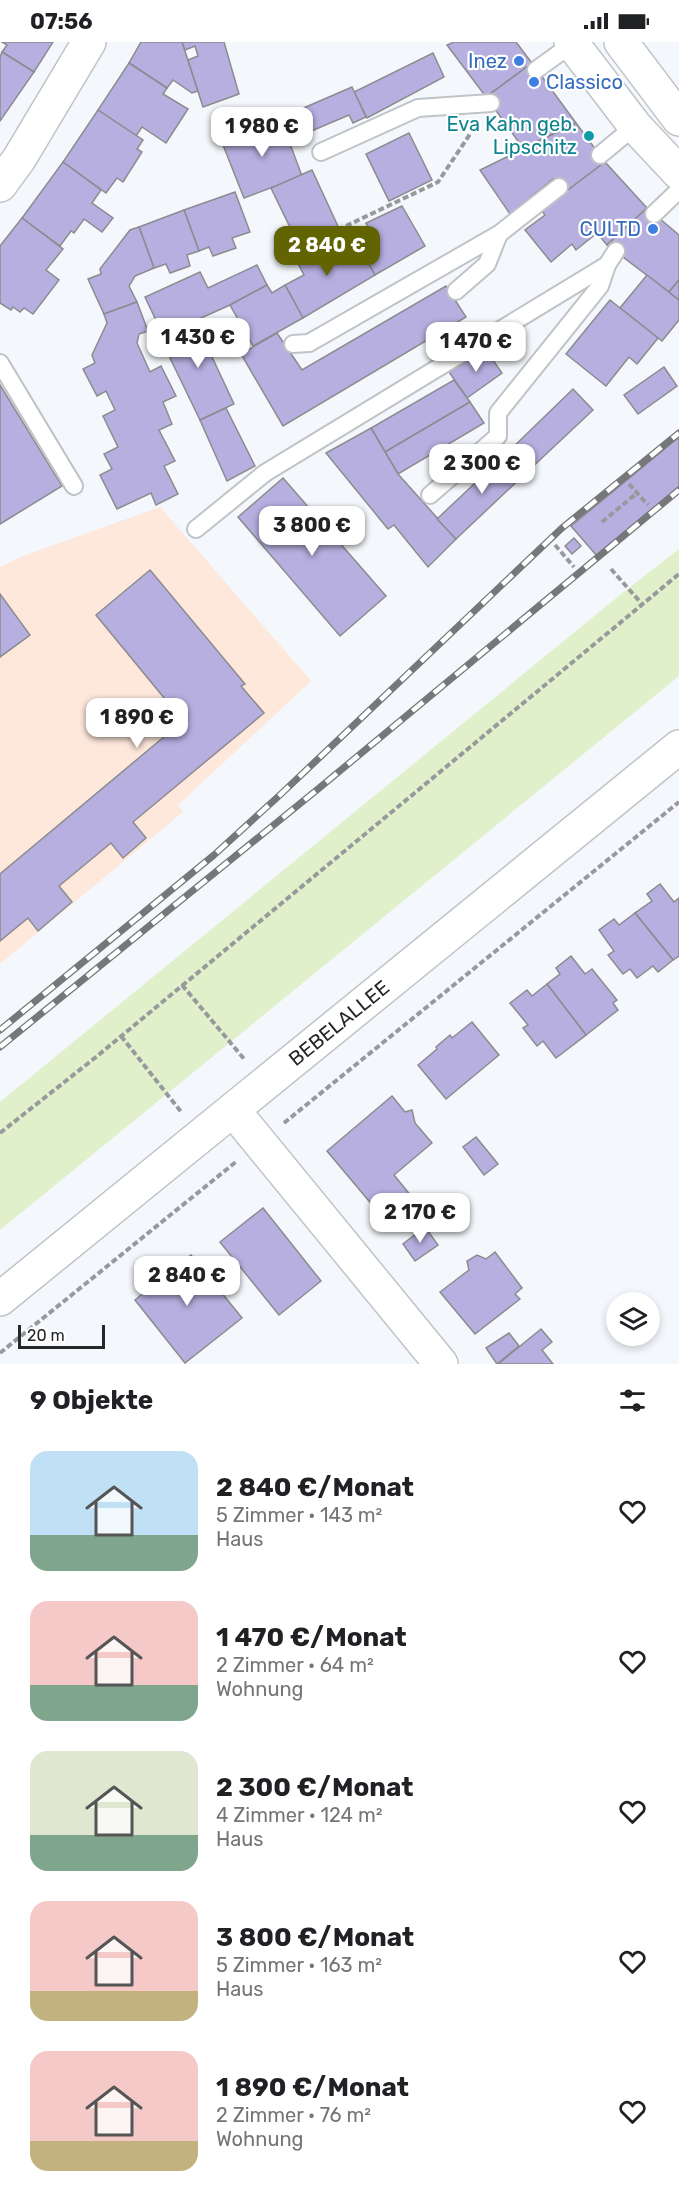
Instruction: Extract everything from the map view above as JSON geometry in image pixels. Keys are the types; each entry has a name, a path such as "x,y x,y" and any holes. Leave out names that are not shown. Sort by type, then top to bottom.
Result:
{"main road":[{"path":"0,185 19,159 89,42"},
{"path":"621,42 679,119"},
{"path":"571,43 635,126 679,173"},
{"name":"BEBELALLEE","path":"0,1299 679,747"},
{"path":"233,1110 441,1364"}],"lane":[{"path":"536,70 571,43"},
{"path":"321,152 418,108 491,103"},
{"path":"600,155 635,126"},
{"path":"293,344 309,343 499,234 559,187"},
{"path":"654,214 679,190"},
{"path":"456,291 487,264 499,234"},
{"path":"196,529 265,472 611,258 600,286 498,413 498,436 430,495"},
{"path":"0,363 75,486"}],"path":[{"path":"346,226 438,182 491,103"},
{"path":"629,484 648,505"},
{"path":"602,522 637,493"},
{"path":"555,545 574,567"},
{"path":"563,554 568,550"},
{"path":"611,569 642,604"},
{"path":"0,1133 121,1036 679,574"},
{"path":"282,1125 679,802"},
{"path":"182,985 264,1084"},
{"path":"121,1036 201,1136"},
{"path":"0,1353 237,1161"}],"shaded area":[{"path":"160,507 311,681 178,805 183,812 0,964 0,567 23,556"}],"green space":[{"path":"679,549 679,676 0,1230 0,1102"}],"building":[{"path":"2,42 53,42 34,72 2,52 7,45"},
{"path":"141,42 182,42 198,91 192,93 173,80 167,88 129,63"},
{"path":"182,42 224,42 239,94 203,107 188,60 198,56 195,46 185,50"},
{"path":"454,42 516,42 532,63 486,97 447,45"},
{"path":"2,52 34,72 0,121 0,57"},
{"path":"433,53 444,77 367,118 354,92"},
{"path":"129,63 167,88 163,94 188,109 166,143 142,127 136,136 98,110"},
{"path":"532,63 576,123 523,148 486,97"},
{"path":"352,87 366,117 353,123 349,115 309,132 299,110"},
{"path":"98,110 143,140 137,149 142,152 123,182 117,178 106,193 63,162"},
{"path":"280,117 302,176 244,198 221,140"},
{"path":"576,123 605,162 564,193 553,179 510,214 480,170"},
{"path":"409,133 432,180 389,201 366,154"},
{"path":"63,162 101,190 92,203 113,218 102,232 84,219 74,233 71,231 60,246 22,218"},
{"path":"605,162 647,208 607,245 597,233 576,250 572,244 551,262 525,230 545,215 542,211"},
{"path":"312,170 342,235 303,254 271,188"},
{"path":"235,192 250,232 232,238 236,248 213,256 209,247 199,251 184,210"},
{"path":"402,206 425,246 375,275 358,245 373,237 366,223"},
{"path":"647,208 679,235 679,280 669,292 607,245"},
{"path":"184,210 199,251 187,255 190,266 170,273 166,264 154,268 139,227"},
{"path":"22,218 63,249 46,270 59,280 33,314 24,308 20,312 13,307 11,310 0,303 0,246"},
{"path":"139,227 154,268 135,276 129,286 137,302 104,314 88,279 101,274 100,269 130,230"},
{"path":"334,243 341,255 358,245 375,275 303,318 285,285 304,275 295,258"},
{"path":"257,265 267,285 230,305 163,335 145,297 200,272 208,288"},
{"path":"647,275 679,300 679,320 662,341 620,308"},
{"path":"679,280 679,300 669,292"},
{"path":"267,285 272,293 285,285 303,318 253,346 230,305"},
{"path":"446,286 466,317 283,426 241,354 277,333 302,370"},
{"path":"610,300 658,338 637,364 629,357 606,386 566,354"},
{"path":"137,302 148,331 139,334 137,343 150,372 161,366 176,396 163,402 172,424 159,430 175,461 164,466 178,494 156,505 151,493 117,509 100,475 112,469 104,454 118,447 103,416 115,410 106,391 97,396 83,369 95,363 92,355 107,323 104,314"},
{"path":"195,320 199,329 206,326 213,339 205,342 234,404 200,420 170,358 173,356 163,335"},
{"path":"486,350 502,373 467,398 449,372"},
{"path":"664,367 677,386 638,414 624,395"},
{"path":"454,380 470,402 385,452 371,428"},
{"path":"0,385 62,486 0,524"},
{"path":"573,389 593,410 527,472 508,452"},
{"path":"470,402 484,423 398,474 385,452"},
{"path":"226,408 255,466 227,481 200,420"},
{"path":"371,428 398,474 456,539 428,567 394,525 388,529 326,453"},
{"path":"679,437 679,487 597,556 571,526"},
{"path":"508,452 527,472 456,539 437,519"},
{"path":"283,478 386,596 340,636 238,517"},
{"path":"574,538 581,546 572,554 565,546"},
{"path":"150,570 245,684 241,686 264,713 133,822 146,838 123,858 111,843 59,886 72,902 38,931 28,918 0,941 0,874 183,721 96,615"},
{"path":"0,594 30,635 0,657"},
{"path":"660,884 674,902 679,898 679,956 673,960 635,913 652,901 647,894"},
{"path":"635,913 673,960 658,972 653,966 637,978 630,969 623,974 608,955 614,951 599,930 614,919 619,925"},
{"path":"571,956 585,974 592,969 617,1000 613,1003 618,1010 586,1035 547,984 560,974 556,968"},
{"path":"547,984 586,1035 556,1058 543,1041 537,1046 523,1028 528,1025 510,1003 527,990 532,996"},
{"path":"472,1022 499,1055 446,1099 418,1065 450,1035 452,1038"},
{"path":"392,1096 405,1112 412,1110 415,1123 432,1143 394,1175 416,1202 389,1225 327,1151"},
{"path":"476,1137 498,1164 484,1175 463,1147"},
{"path":"263,1208 321,1281 279,1315 220,1242"},
{"path":"425,1227 438,1245 415,1261 403,1244"},
{"path":"495,1252 522,1288 515,1294 520,1299 475,1334 440,1292 469,1270 467,1261 477,1255 486,1259"},
{"path":"191,1255 242,1318 185,1363 135,1300 148,1289 142,1281 167,1261 173,1269"},
{"path":"541,1329 552,1342 542,1350 553,1364 498,1364"},
{"path":"509,1333 519,1346 497,1364 486,1348"}],"railway":[{"path":"0,1030 214,855 562,528 679,433"},
{"path":"0,1047 318,789 679,490"}],"place":[{"name":"Inez","path":"519,61"},
{"name":"Classico","path":"534,82"},
{"name":"Eva Kahn geb. Lipschitz","path":"589,136"},
{"name":"CULTD","path":"653,229"}]}
